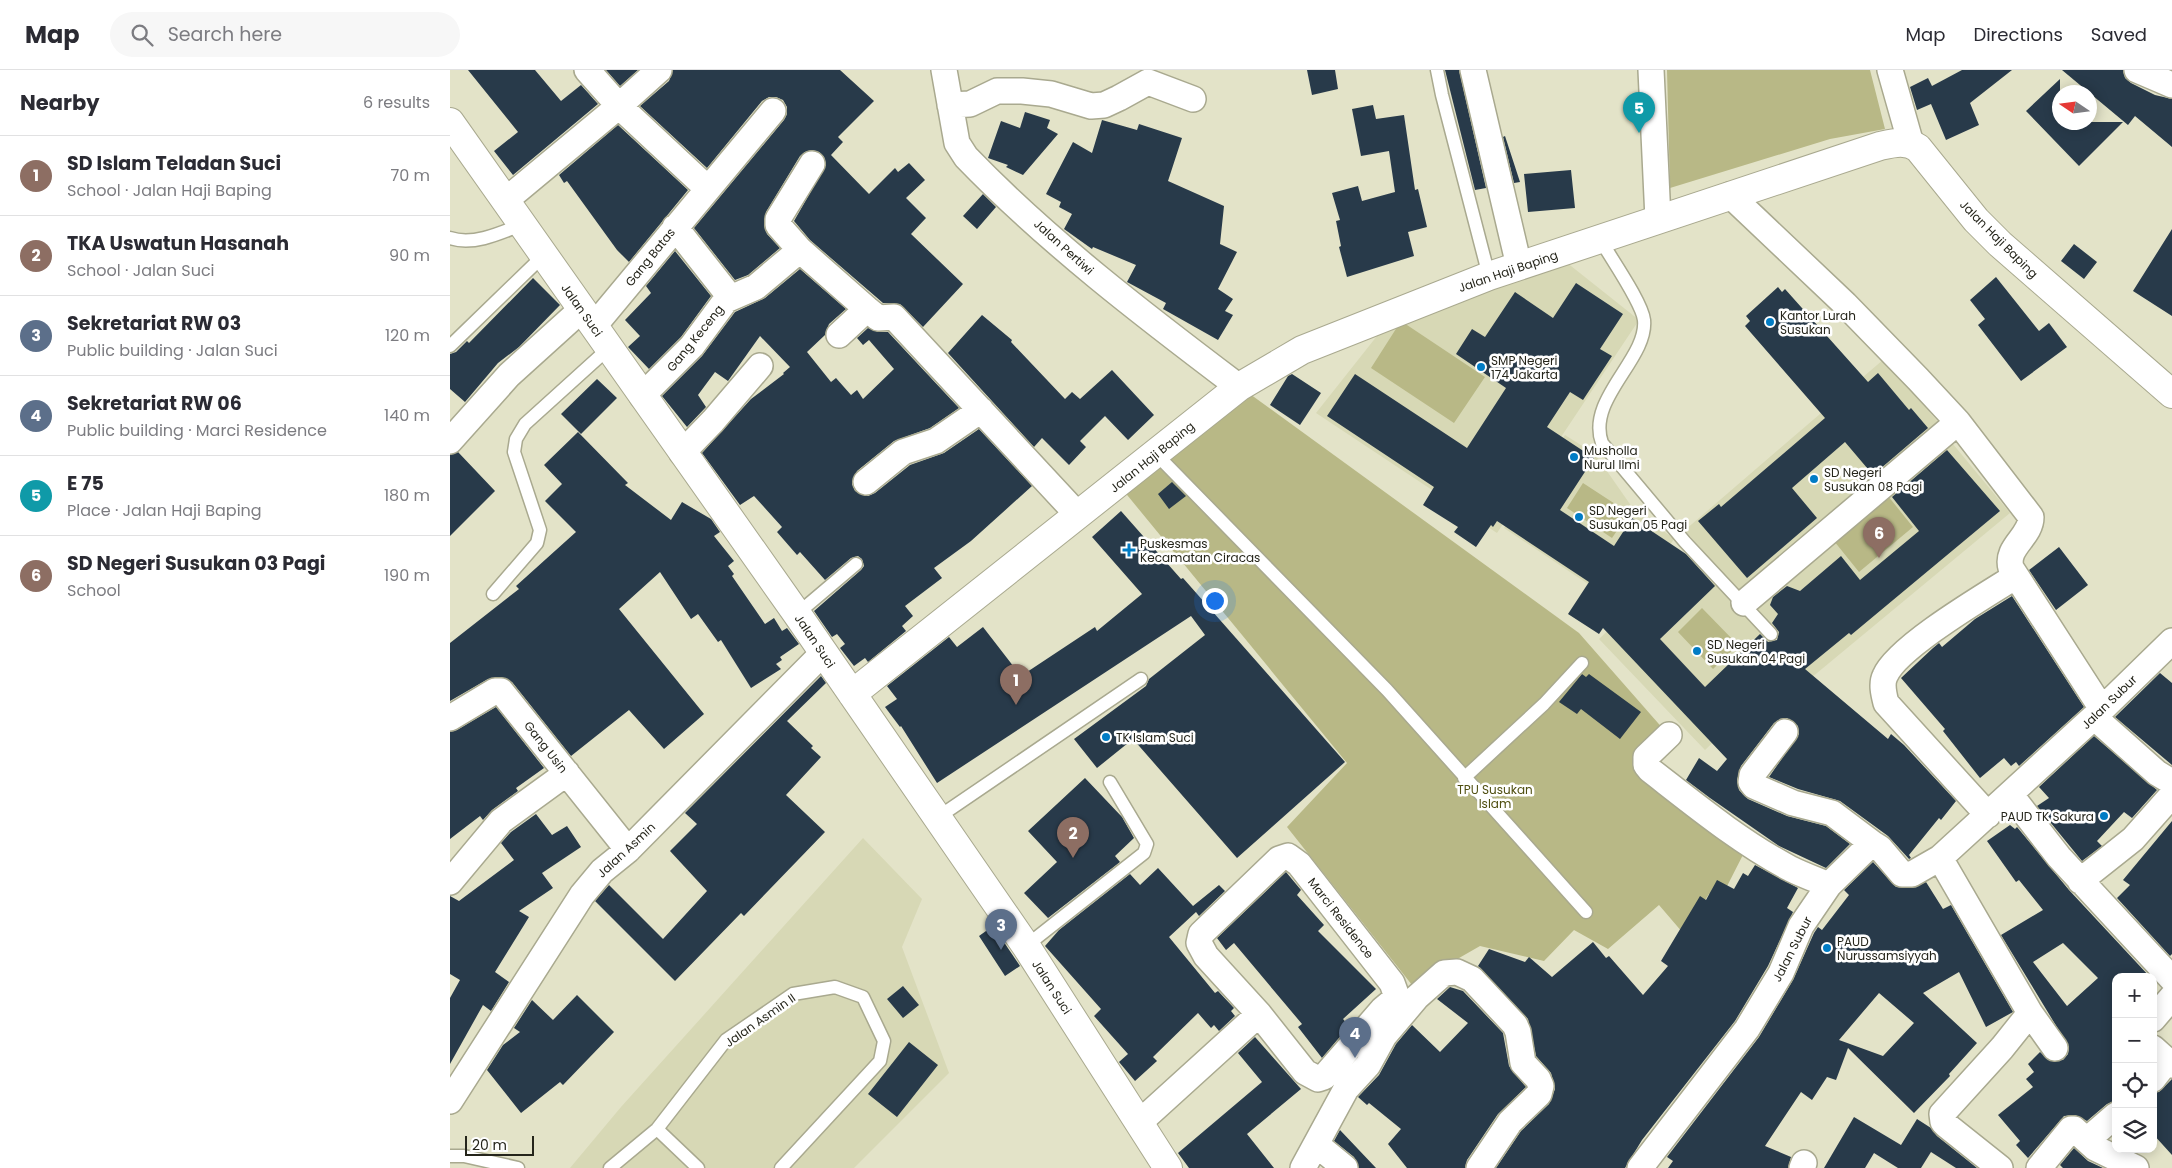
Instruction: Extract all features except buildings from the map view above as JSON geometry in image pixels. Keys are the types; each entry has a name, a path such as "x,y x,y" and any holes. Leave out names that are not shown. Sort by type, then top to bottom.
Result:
{"street":[{"path":"587,70 620,106 708,189"},
{"path":"506,200 620,106 659,70"},
{"name":"Jalan Pertiwi","path":"944,70 957,142 981,172 1136,308 1240,387"},
{"path":"1472,70 1519,266"},
{"path":"1651,70 1658,219"},
{"path":"1890,70 1911,144"},
{"path":"2137,70 2172,85"},
{"path":"950,105 970,104 997,92 1022,91 1051,94 1091,106 1104,105 1148,82 1193,99"},
{"name":"Gang Batas","path":"450,441 509,375 588,318 675,227 773,111"},
{"name":"Jalan Suci","path":"450,122 797,614 1026,946 1168,1168"},
{"name":"Jalan Haji Baping","path":"852,694 1240,387 1302,350 1489,276 1730,195 1896,142 1911,144 1927,156 1958,199 2000,244 2172,394"},
{"path":"812,164 777,221 800,250 867,309 878,318 894,317 1078,515"},
{"path":"1730,195 1845,304 1958,422 2031,517 2028,530 2011,554 2009,562 2016,576 2036,603 2098,713 2157,773 2172,782"},
{"path":"675,227 730,297"},
{"name":"Gang Keceng","path":"642,396 692,346 722,304 730,297 756,287 800,250"},
{"path":"838,335 867,309"},
{"path":"682,453 713,421 760,366"},
{"path":"866,482 903,452 936,441 981,410"},
{"path":"1744,603 1958,422"},
{"path":"1988,815 1891,709 1883,692 1884,677 1894,663 1938,627 2016,576"},
{"name":"Jalan Subur","path":"1640,1168 1747,1029 1781,973 1801,926 1829,885 1872,843 1880,848 1902,874 1912,874 1940,858 2098,713 2172,641"},
{"name":"Jalan Asmin","path":"450,1102 582,895 602,871 628,850 823,653"},
{"name":"Gang Usin","path":"450,718 495,690 501,690 628,850"},
{"path":"1785,732 1752,775 1751,782 1754,786 1794,802 1832,813 1872,843"},
{"path":"1669,735 1646,757 1646,765 1650,770 1699,808 1754,846 1791,869 1829,885"},
{"path":"450,882 501,821 567,774"},
{"path":"2010,794 2058,857 2172,979"},
{"path":"2080,881 2133,839 2172,794"},
{"name":"Marci Residence","path":"1288,856 1299,864 1395,989 1395,999 1365,1047 1324,1077 1318,1079 1305,1072 1260,1014 1206,956 1200,947 1200,939 1202,934 1279,859 1288,856"},
{"path":"1940,858 2030,1013 2055,1048"},
{"path":"1303,1168 1346,1089 1365,1047 1384,1036 1417,998 1439,977 1452,971 1465,974 1472,979 1509,1017 1518,1032 1522,1063 1538,1079 1541,1090 1510,1122 1479,1168"},
{"path":"2154,1018 2172,997"},
{"path":"2000,1168 1946,1125 1943,1122 1942,1114 2002,1048 2030,1013"},
{"path":"1140,1122 1260,1014"},
{"path":"2087,1140 2112,1118"},
{"path":"2039,1168 2071,1129 2074,1129 2095,1148 2136,1168"},
{"path":"1317,1145 1345,1168"}],"lane":[{"path":"1437,70 1489,276"},
{"path":"450,238 467,241 478,239 523,224"},
{"path":"1600,239 1639,305 1644,322 1642,338 1600,415 1598,431 1602,443 1685,542 1771,634"},
{"path":"450,346 544,255"},
{"path":"493,594 537,543 540,530 514,452 516,439 526,424 609,348"},
{"path":"1156,454 1387,690 1586,912"},
{"path":"797,614 856,564"},
{"path":"1464,778 1544,704 1582,663"},
{"path":"937,818 1141,679"},
{"path":"1026,946 1144,853 1147,844 1110,782"},
{"name":"Jalan Asmin II","path":"610,1168 657,1129 726,1040 793,994 835,987 863,997 884,1041 880,1062 781,1168"},
{"path":"657,1129 698,1168"},
{"path":"450,1156 464,1156 518,1168"}],"shaded area":[{"name":"SMP Negeri 174 Jakarta","path":"1566,262 1639,320 1497,533 1316,413 1392,317"},
{"name":"SD Negeri Susukan 08 Pagi","path":"1884,359 1943,428 1744,600 1685,530"},
{"name":"SD Negeri Susukan 05 Pagi","path":"1565,435 1595,454 1632,507 1674,539 1627,610 1504,528"},
{"path":"1948,438 2010,513 1811,678 1749,603"},
{"name":"SD Negeri Susukan 04 Pagi","path":"1690,551 1796,662 1705,750 1599,639"},
{"path":"863,838 922,899 902,947 949,1073 854,1168 570,1168 621,1107"}],"green space":[{"path":"1667,70 1870,70 1885,129 1830,139 1670,188"},
{"path":"1401,321 1485,377 1454,423 1371,368"},
{"name":"TPU Susukan Islam","path":"1243,389 1579,633 1665,731 1641,755 1748,845 1721,898 1709,894 1683,933 1659,905 1608,949 1574,930 1544,961 1480,946 1412,985 1287,827 1347,763 1123,490"},
{"path":"1583,483 1629,513 1612,538 1567,508"},
{"path":"1888,496 1913,527 1859,572 1834,541"},
{"path":"1702,608 1738,645 1713,669 1678,632"}],"place":[{"name":"E 75","path":"1639,133"},
{"name":"Kantor Lurah Susukan","path":"1770,322"},
{"name":"SMP Negeri 174 Jakarta","path":"1481,367"},
{"name":"Musholla Nurul Ilmi","path":"1574,457"},
{"name":"SD Negeri Susukan 08 Pagi","path":"1814,479"},
{"name":"SD Negeri Susukan 05 Pagi","path":"1579,517"},
{"name":"Puskesmas Kecamatan Ciracas","path":"1129,550"},
{"name":"SD Negeri Susukan 03 Pagi","path":"1879,558"},
{"name":"SD Negeri Susukan 04 Pagi","path":"1697,651"},
{"name":"SD Islam Teladan Suci","path":"1016,705"},
{"name":"TK Islam Suci","path":"1106,737"},
{"name":"PAUD TK Sakura","path":"2104,816"},
{"name":"TKA Uswatun Hasanah","path":"1073,858"},
{"name":"PAUD Nurussamsiyyah","path":"1827,948"},
{"name":"Sekretariat RW 03","path":"1001,950"},
{"name":"Sekretariat RW 06","path":"1355,1058"}]}
